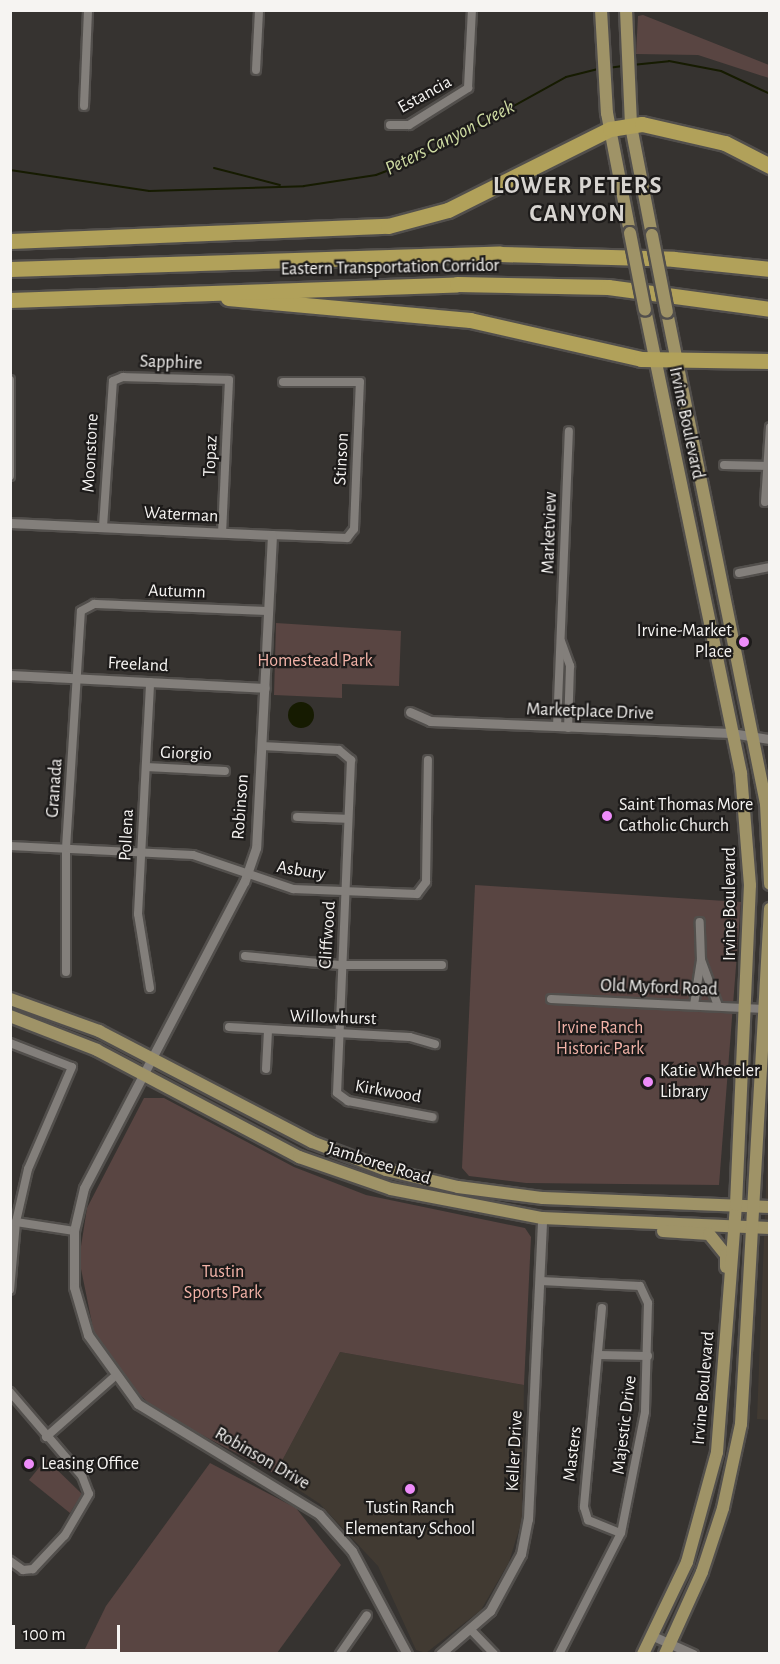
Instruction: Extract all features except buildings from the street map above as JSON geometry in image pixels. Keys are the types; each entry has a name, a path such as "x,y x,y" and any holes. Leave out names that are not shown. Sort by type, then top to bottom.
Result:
{"highway":[{"path":"10,241 388,226 448,210 610,129 631,126 687,131 770,166"},
{"name":"Eastern Transportation Corridor","path":"10,269 500,254 674,259 770,268"},
{"name":"Eastern Transportation Corridor","path":"10,300 457,284 608,287 770,309"},
{"path":"201,293 249,302 470,320 654,360 770,361"}],"main road":[{"name":"Irvine Boulevard","path":"601,10 605,95 610,129 654,360 748,818 747,1008 727,1341 717,1452 703,1515 643,1653"},
{"name":"Irvine Boulevard","path":"626,10 631,126 754,737 766,804 770,884"},
{"name":"Irvine Boulevard","path":"668,1648 723,1508 741,1424 755,1228 770,909"},
{"name":"Jamboree Road","path":"10,999 99,1031 332,1152 424,1180 543,1198 770,1207"},
{"name":"Jamboree Road","path":"10,1016 143,1074 251,1133 351,1177 443,1203 542,1218 770,1228"},
{"path":"610,1221 628,1228 709,1234 718,1241 726,1255 727,1341"}],"street":[{"path":"84,106 88,10"},
{"path":"256,70 259,10"},
{"name":"Estancia","path":"390,125 409,125 468,88 472,10"},
{"name":"Sapphire","path":"113,381 123,377 229,381"},
{"path":"10,476 12,380"},
{"name":"Moonstone","path":"102,527 113,381"},
{"name":"Topaz","path":"222,533 229,381"},
{"name":"Stinson","path":"283,382 360,382 350,536"},
{"path":"765,502 770,427"},
{"name":"Marketview","path":"556,727 569,430"},
{"path":"724,465 768,466"},
{"name":"Waterman","path":"10,523 272,535 350,536"},
{"name":"Robinson","path":"152,1058 248,873 256,848 272,535"},
{"path":"739,573 770,567"},
{"name":"Autumn","path":"84,606 269,611"},
{"name":"Granada","path":"66,972 66,848 84,606"},
{"name":"Marketview","path":"560,637 570,666 568,728"},
{"name":"Freeland","path":"10,675 265,688"},
{"name":"Pollena","path":"150,682 140,940 150,988"},
{"name":"Marketplace Drive","path":"410,712 430,721 731,733 770,739"},
{"name":"Cliffwood","path":"262,746 349,755 338,1033 340,1097"},
{"name":"Asbury","path":"10,846 207,856 275,886 411,895 425,887 428,760"},
{"name":"Giorgio","path":"146,767 225,771"},
{"path":"297,817 348,819"},
{"path":"694,1005 701,960 700,922"},
{"path":"245,956 340,965 441,965"},
{"path":"701,960 718,1006"},
{"name":"Old Myford Road","path":"551,999 765,1009"},
{"name":"Willowhurst","path":"229,1028 338,1033 435,1044"},
{"path":"266,1069 268,1030"},
{"path":"10,1043 72,1067 37,1138 16,1222 10,1290"},
{"name":"Robinson Drive","path":"152,1058 84,1188 74,1231 72,1261 80,1313 114,1377 162,1421 279,1485 319,1514 352,1551 407,1653"},
{"name":"Kirkwood","path":"340,1097 432,1117"},
{"name":"Keller Drive","path":"440,1653 472,1631 506,1586 528,1519 541,1281 542,1218"},
{"path":"16,1222 74,1231"},
{"name":"Majestic Drive","path":"541,1281 640,1286 648,1303 645,1412 621,1533 559,1653"},
{"name":"Masters","path":"602,1308 584,1507 588,1520 621,1533"},
{"path":"599,1355 648,1356"},
{"path":"46,1437 114,1377"},
{"path":"10,1392 46,1437 82,1476 89,1494 64,1535 33,1569 23,1570 10,1561"},
{"path":"340,1653 367,1615"},
{"path":"472,1631 494,1653"},
{"path":"652,1636 668,1648 693,1653"}],"shaded area":[{"path":"301,702 310,706 314,715 310,724 301,728 292,724 288,715 292,706"},
{"path":"769,1109 769,1420 757,1419"},
{"name":"Tustin Ranch Elementary School","path":"340,1352 524,1385 522,1520 509,1562 481,1610 426,1653 416,1650 378,1566 320,1504 275,1474"}],"green space":[{"path":"643,15 769,65 769,78 698,55 636,54 638,16"},
{"name":"Homestead Park","path":"276,623 401,631 399,686 342,684 342,698 274,695"},
{"name":"Irvine Ranch Historic Park","path":"475,885 741,902 719,1185 526,1183 469,1176 462,1168"},
{"name":"Tustin Sports Park","path":"144,1098 164,1098 294,1167 366,1195 525,1228 531,1237 524,1385 340,1352 275,1474 157,1411 128,1384 94,1333 79,1259 87,1208"},
{"path":"46,1459 82,1494 70,1513 29,1480"},
{"path":"210,1463 296,1508 341,1565 277,1653 83,1653 106,1606"}],"waterway":[{"name":"Peters Canyon Creek","path":"632,65 669,61 721,71 770,94"},
{"name":"Peters Canyon Creek","path":"608,68 623,66"},
{"name":"Peters Canyon Creek","path":"10,170 149,191 304,186 376,175 418,159 566,77 599,69"},
{"path":"214,168 280,185"}],"place":[{"name":"Irvine-Market Place","path":"744,642"},
{"name":"Saint Thomas More Catholic Church","path":"607,816"},
{"name":"Katie Wheeler Library","path":"648,1082"},
{"name":"Leasing Office","path":"29,1464"},
{"name":"Tustin Ranch Elementary School","path":"410,1489"}],"district":[{"name":"LOWER PETERS CANYON","path":"578,201"}]}
